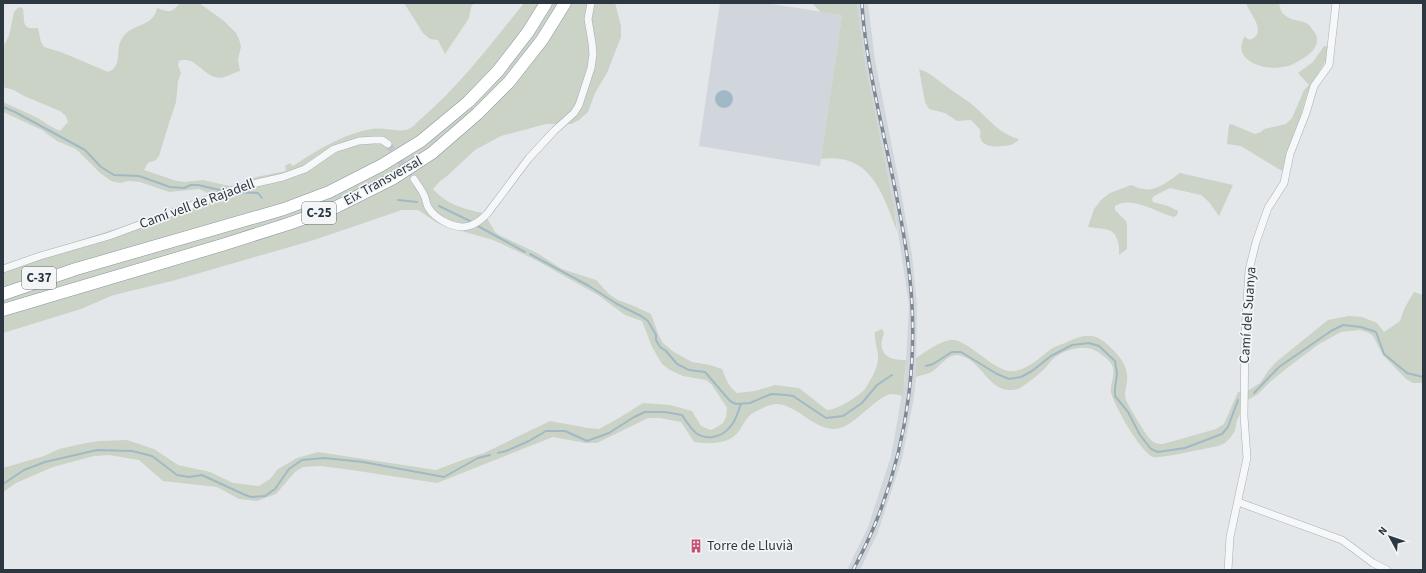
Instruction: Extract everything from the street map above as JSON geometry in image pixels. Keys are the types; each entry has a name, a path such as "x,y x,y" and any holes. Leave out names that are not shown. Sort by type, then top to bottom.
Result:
{"highway":[{"name":"Eix Transversal","path":"3,294 76,269 284,209 329,192 382,165 421,141 468,102 498,71 528,32 546,3"},
{"name":"Eix Transversal","path":"3,310 288,224 336,207 392,179 432,153 477,114 509,82 542,40 565,3"},
{"name":"C-37","path":"3,286 76,269"}],"street":[{"path":"414,179 423,192 432,212 446,222 456,226 466,227 479,221 487,214 529,158 554,131 574,113 579,105 591,68 593,54 588,19 591,3"},
{"name":"Camí del Suanya","path":"1228,570 1230,537 1247,458 1244,416 1245,332 1249,270 1256,242 1268,208 1284,183 1290,154 1314,86 1329,65 1336,3"},
{"name":"Camí vell de Rajadell","path":"3,268 109,236 244,186 288,175 305,168 334,149 359,141 382,140 388,144"},
{"path":"1238,502 1342,540 1373,563 1387,570"}],"shaded area":[{"path":"720,3 765,3 842,15 820,166 699,146"},
{"path":"857,3 868,3 875,60 912,255 917,305 916,377 914,397 902,459 878,532 860,570 847,570 868,527 891,456 905,378 909,305 894,206 865,63"}],"green space":[{"path":"180,3 199,3 224,21 236,33 241,47 238,59 240,71 218,78 210,75 194,63 184,60 179,61 178,65 181,73 178,81 176,102 159,156 156,160 148,163 144,170 177,181 185,182 203,180 234,187 256,177 286,171 285,166 290,163 293,166 340,139 361,131 376,129 406,130 415,125 463,77 524,3 615,3 621,26 621,37 607,73 595,93 588,112 579,120 571,124 546,124 501,136 475,150 433,189 444,199 456,206 484,213 495,232 499,235 537,253 562,269 596,280 609,294 618,300 651,314 663,343 674,352 692,362 722,369 729,385 737,393 755,391 775,385 799,388 827,410 836,408 848,402 865,389 875,371 878,360 875,332 882,329 884,333 882,346 885,354 894,359 906,360 903,396 891,394 886,396 874,403 849,424 834,429 825,428 793,409 784,405 776,404 758,410 751,415 746,419 735,436 725,441 713,443 694,442 681,422 660,418 648,418 597,443 585,443 553,437 437,483 320,466 303,467 295,472 276,494 257,501 239,499 217,487 163,481 139,460 109,455 94,456 53,467 16,483 3,492 3,468 44,456 59,449 99,441 127,440 154,449 178,465 210,472 233,483 259,486 270,479 278,469 297,458 318,452 436,470 484,453 550,421 599,429 643,403 670,405 692,411 701,426 711,430 723,423 726,417 727,408 712,385 706,380 683,376 670,370 662,364 652,347 642,321 625,315 598,295 532,258 493,240 436,222 418,210 402,210 314,240 172,281 111,296 81,309 3,333 3,265 134,223 210,195 199,189 169,192 140,182 129,181 120,183 111,181 99,172 76,149 57,141 42,130 3,112 3,102 38,118 60,131 68,122 66,116 60,111 24,96 14,90 3,87 3,47 9,36 14,12 21,7 23,9 26,26 29,28 38,28 41,42 44,47 61,52 108,72 116,66 120,41 127,32 152,19 157,8 170,11"},
{"path":"404,3 474,3 471,7 469,18 445,54 438,40 430,39 423,33"},
{"path":"812,3 857,3 865,63 894,206 897,231 880,190 872,178 863,169 852,162 838,159 821,159 842,15 821,12"},
{"path":"1246,3 1279,3 1284,15 1307,23 1315,33 1317,43 1315,48 1300,61 1292,65 1275,68 1251,62 1242,52 1242,44 1245,36 1247,39 1253,39 1256,36 1258,28"},
{"path":"1324,46 1329,46 1326,60 1307,94 1282,171 1241,146 1227,144 1229,125 1231,124 1255,134 1264,129 1286,124 1292,118 1304,90 1309,85 1298,73 1313,62"},
{"path":"919,69 931,75 969,102 1006,134 1019,139 1014,144 1010,145 986,145 981,140 980,130 971,120 957,121 945,113 929,109 925,102"},
{"path":"1180,173 1233,185 1219,216 1209,202 1201,195 1170,188 1154,196 1152,199 1153,202 1168,206 1178,211 1177,215 1174,217 1136,204 1121,203 1115,206 1115,210 1127,224 1127,249 1119,255 1118,242 1115,235 1111,231 1088,227 1094,209 1101,200 1110,193 1131,185 1142,189 1153,189 1163,185"},
{"path":"1414,292 1423,295 1423,383 1413,383 1406,379 1383,355 1373,336 1369,333 1360,330 1341,332 1319,344 1287,368 1258,394 1248,400 1237,420 1235,431 1225,443 1218,446 1174,455 1153,457 1142,447 1128,428 1113,398 1111,392 1113,374 1112,365 1102,355 1089,348 1078,348 1066,351 1052,360 1037,376 1018,389 1008,390 1000,388 993,383 974,363 967,358 958,355 951,356 931,372 916,377 916,358 942,342 951,340 958,341 999,368 1007,371 1015,371 1030,365 1056,346 1083,336 1093,336 1109,346 1123,362 1127,371 1125,396 1127,403 1150,439 1156,443 1163,444 1216,429 1224,424 1238,392 1249,390 1260,383 1276,362 1328,320 1349,316 1362,317 1377,323 1384,332 1400,321 1404,309"}],"water":[{"path":"720,90 728,90 733,95 731,106 728,108 720,108 715,103 715,95"}],"waterway":[{"path":"3,107 85,150 101,167 114,175 139,176 170,187 184,188 191,185 198,185 224,191"},
{"path":"236,192 258,193 262,198"},
{"path":"398,200 417,202"},
{"path":"439,206 472,222"},
{"path":"476,225 525,252"},
{"path":"530,254 589,286 648,321 656,335 656,340 660,347 666,351 677,364 689,370 705,372 730,401 736,404 750,403 771,394 786,395 793,396 826,418 843,416 862,403 877,385 892,375"},
{"path":"1254,393 1279,367 1331,331 1343,325 1361,327 1376,332 1384,354 1407,373 1423,377"},
{"path":"926,366 933,364 952,352 961,352 997,374 1009,379 1021,377 1032,371 1051,356 1072,345 1089,343 1099,346 1115,361 1117,374 1115,396 1128,412 1140,435 1151,449 1158,452 1185,448 1222,434 1228,427 1238,400"},
{"path":"498,453 529,441 546,431 565,431 587,441 609,433 634,417 645,412 665,412 682,415 696,433 705,437 714,437 723,433 732,425 741,404"},
{"path":"3,484 24,470 45,462 97,450 132,451 152,456 177,475 189,477 202,475 251,497 265,496 275,489 289,469 302,460 324,458 363,462 444,477 478,458 490,455"}],"tunnel":[{"path":"388,144 414,179"}],"railway":[{"path":"853,570 873,529 885,497 895,463 909,395 913,326 911,291 904,234 871,74 862,3"}],"place":[{"name":"Torre de Lluvià","path":"696,546"}]}
